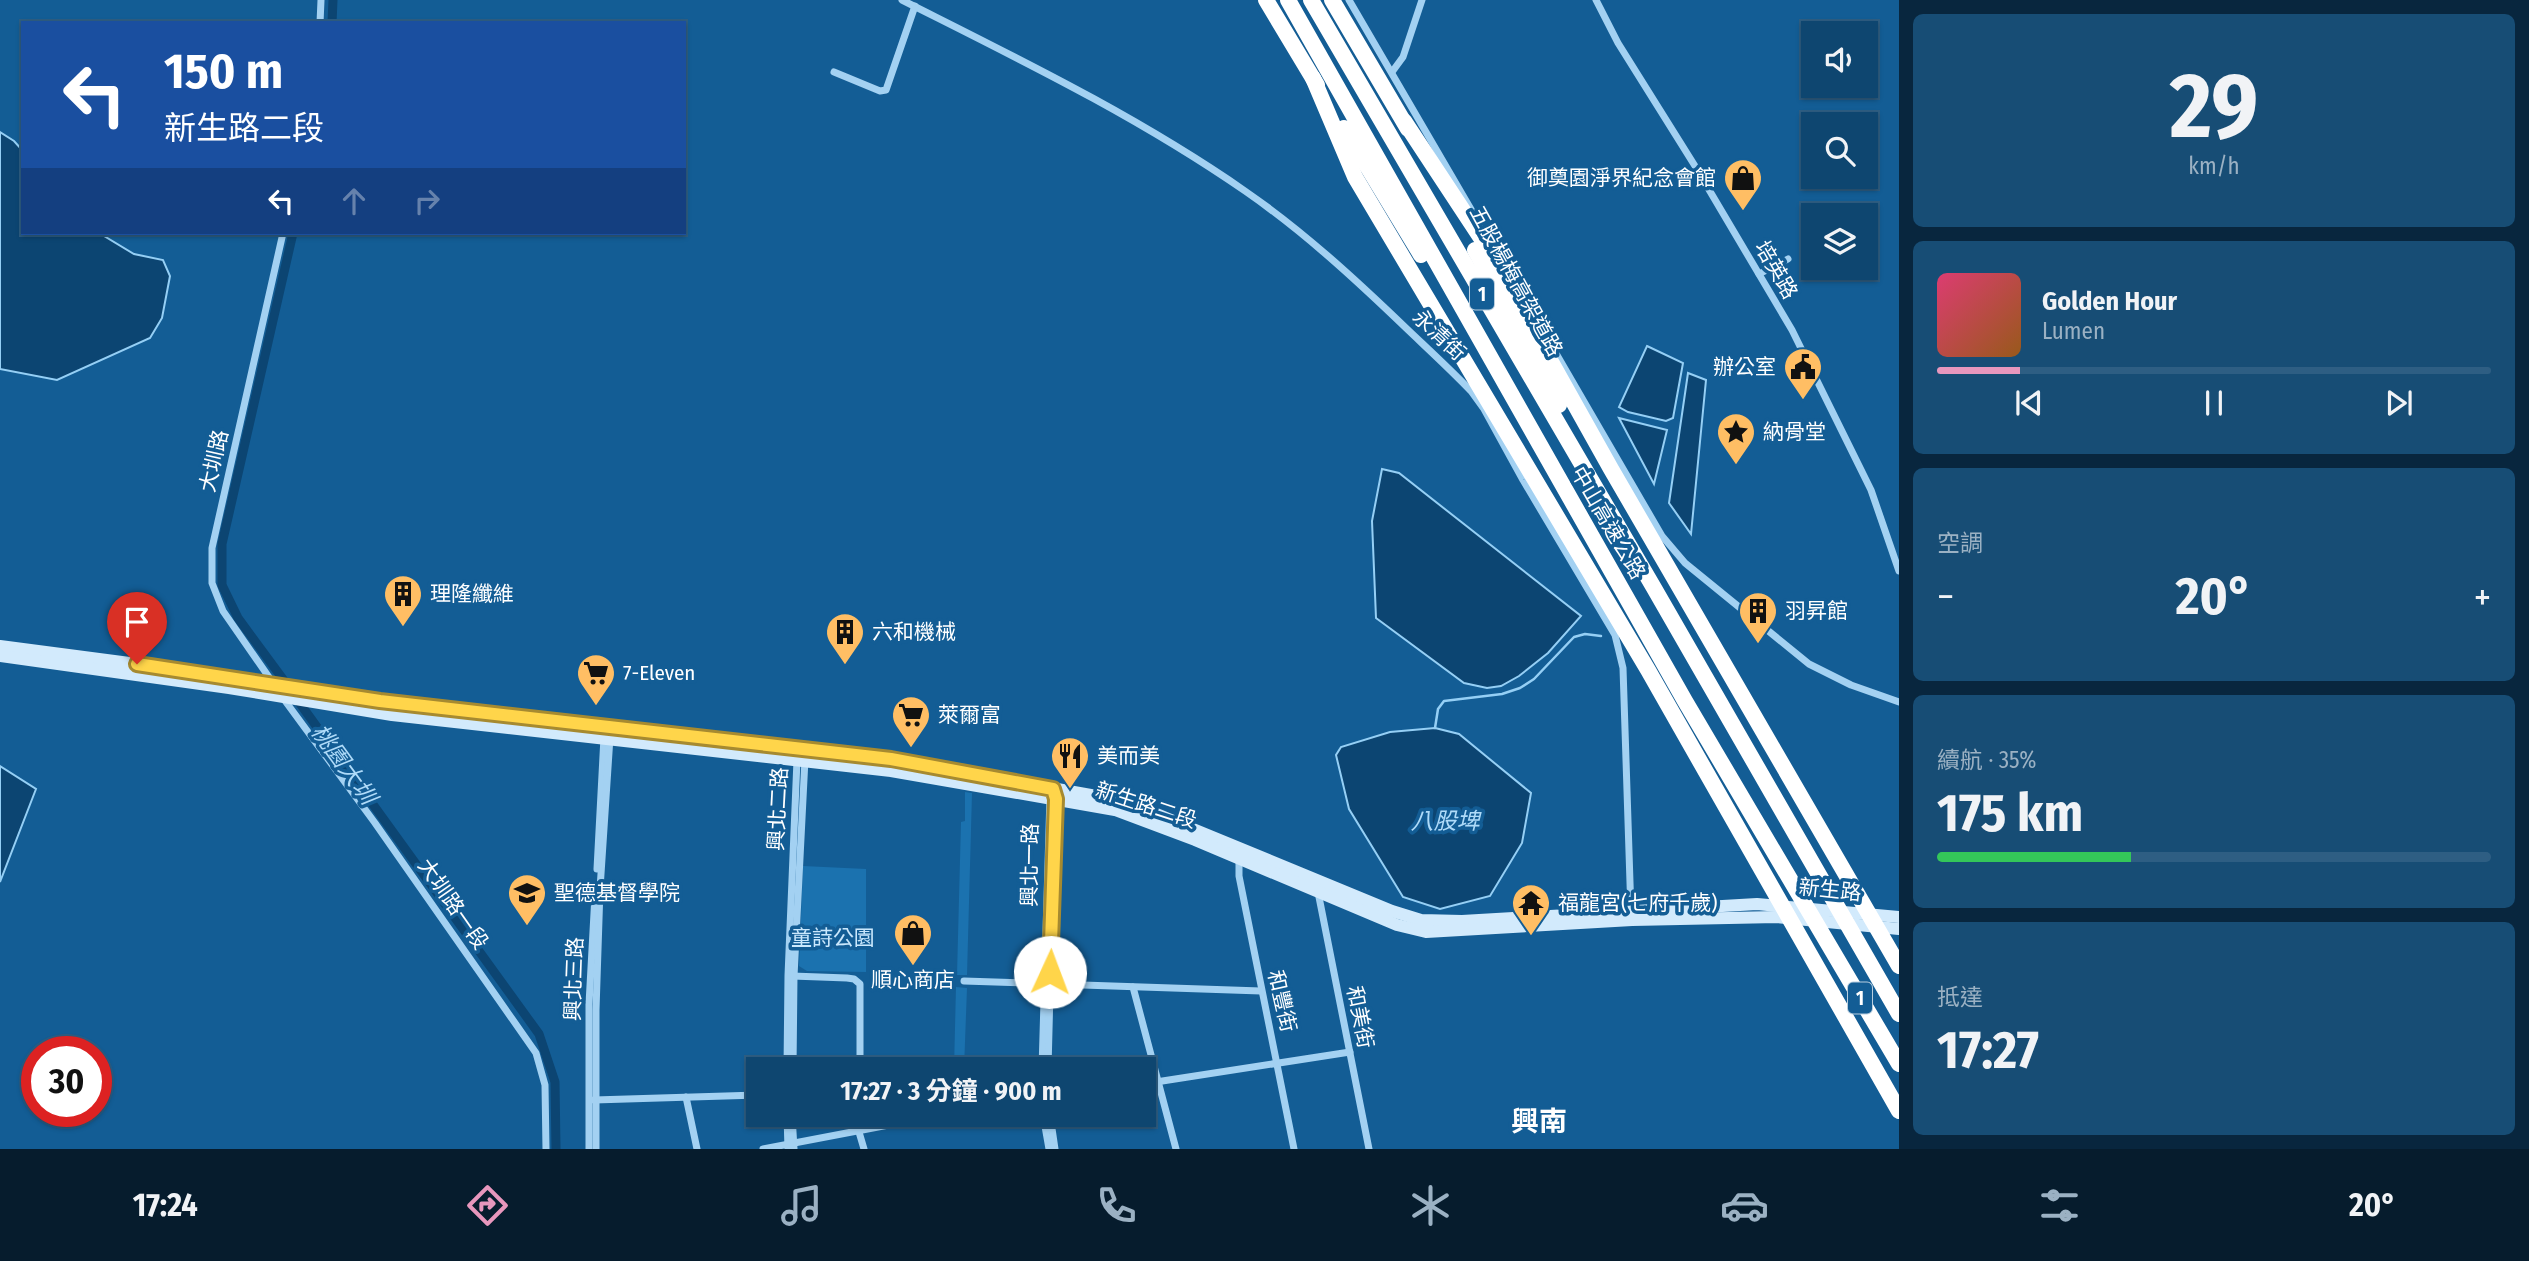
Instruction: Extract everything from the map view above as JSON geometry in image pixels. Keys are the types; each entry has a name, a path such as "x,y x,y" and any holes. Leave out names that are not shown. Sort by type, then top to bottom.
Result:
{"highway":[{"name":"1","path":"1266,0 1603,556"},
{"name":"中山高速公路","path":"1288,0 1603,556 1899,1064"},
{"name":"中山高速公路","path":"1311,0 1899,1014"},
{"name":"五股楊梅高架道路","path":"1332,0 1404,121 1518,327 1654,588"},
{"path":"1313,78 1355,177 1642,659 1899,1111"},
{"path":"1404,121 1485,244 1611,469 1899,966"}],"main road":[{"name":"新生路二段","path":"0,646 607,734"},
{"name":"新生路二段","path":"0,656 229,688 392,715 607,734 803,756 891,759 1115,810 1195,840 1397,925 1426,932 1757,904"},
{"name":"新生路二段","path":"1053,795 1102,797 1137,806 1392,911 1421,919 1462,921 1632,915 1777,917"},
{"name":"新生路","path":"1757,904 1899,916"},
{"name":"新生路","path":"1777,917 1899,929"}],"street":[{"path":"320,21 321,0"},
{"name":"永清街","path":"902,0 1018,57 1098,101 1245,191 1354,278 1471,391 1484,409 1620,648 1632,915"},
{"path":"1349,0 1662,536 1685,563 1813,667 1851,685 1899,702"},
{"path":"1392,72 1403,57 1422,0"},
{"name":"培英路","path":"1596,0 1618,43 1792,330 1871,490 1899,571"},
{"path":"834,72 880,91 886,90 915,6"},
{"name":"大圳路","path":"274,684 223,611 212,583 212,548 283,235"},
{"path":"1759,274 1788,259"},
{"name":"大圳路一段","path":"283,698 375,823 536,1053 545,1085 546,1149"},
{"name":"興北三路","path":"589,1149 594,1100 589,1004 607,734"},
{"name":"興北二路","path":"788,1057 803,756"},
{"name":"興北一路","path":"1043,1057 1053,795"},
{"name":"和豐街","path":"1239,860 1239,876 1294,1149"},
{"name":"和美街","path":"1318,892 1369,1149"},
{"path":"791,976 847,978 855,979 860,984 860,1057"},
{"name":"興北二路","path":"791,976 793,1057"},
{"path":"964,981 1261,991"},
{"path":"1047,984 1048,1057"},
{"path":"1133,987 1176,1149"},
{"path":"1157,1082 1350,1052"},
{"path":"596,1149 594,1100 746,1095"},
{"path":"686,1097 697,1149"},
{"path":"789,1127 791,1146"},
{"path":"791,1146 792,1127"},
{"path":"859,1127 863,1149"},
{"path":"763,1149 883,1127"},
{"path":"1045,1127 1049,1149"},
{"path":"1052,1127 1055,1149"}],"green space":[{"path":"965,792 972,793 967,975 957,975 961,822 965,821"},
{"name":"童詩公園","path":"803,866 866,869 866,972 807,971 799,966"},
{"path":"956,987 967,988 964,1057 954,1057"}],"water":[{"path":"0,132 21,149 21,235 102,235 134,254 163,260 170,276 162,318 150,338 57,380 0,369"},
{"path":"1647,346 1683,363 1673,418 1666,421 1628,412 1619,407"},
{"path":"1688,373 1706,380 1691,534 1669,503"},
{"path":"1619,418 1667,430 1654,484"},
{"path":"1382,469 1399,473 1581,616 1548,653 1519,676 1501,686 1487,688 1464,683 1376,618 1372,521"},
{"name":"八股埤","path":"1435,728 1459,734 1531,793 1522,843 1490,896 1440,909 1403,897 1349,809 1336,755 1341,747 1390,732"},
{"path":"0,766 36,789 0,882"}],"waterway":[{"name":"桃園大圳","path":"332,21 333,0"},
{"name":"桃園大圳","path":"288,686 238,618 222,585 222,544 293,235"},
{"path":"1435,728 1438,709 1444,701 1502,694 1520,688 1534,679 1574,637 1585,634 1601,636"},
{"name":"桃園大圳","path":"296,698 539,1034 555,1082 556,1149"}],"place":[{"name":"御奠園淨界紀念會館","path":"1743,212"},
{"name":"辦公室","path":"1803,401"},
{"name":"納骨堂","path":"1736,466"},
{"name":"理隆纖維","path":"403,628"},
{"name":"羽昇館","path":"1758,645"},
{"name":"六和機械","path":"845,666"},
{"name":"7-Eleven","path":"596,707"},
{"name":"萊爾富","path":"911,749"},
{"name":"美而美","path":"1070,790"},
{"name":"聖德基督學院","path":"527,927"},
{"name":"福龍宮(七府千歲)","path":"1531,937"},
{"name":"順心商店","path":"913,967"}],"district":[{"name":"興南","path":"1539,1121"}],"route":[{"path":"137,664 380,701 891,759 1053,789 1056,799 1050,972"}]}
